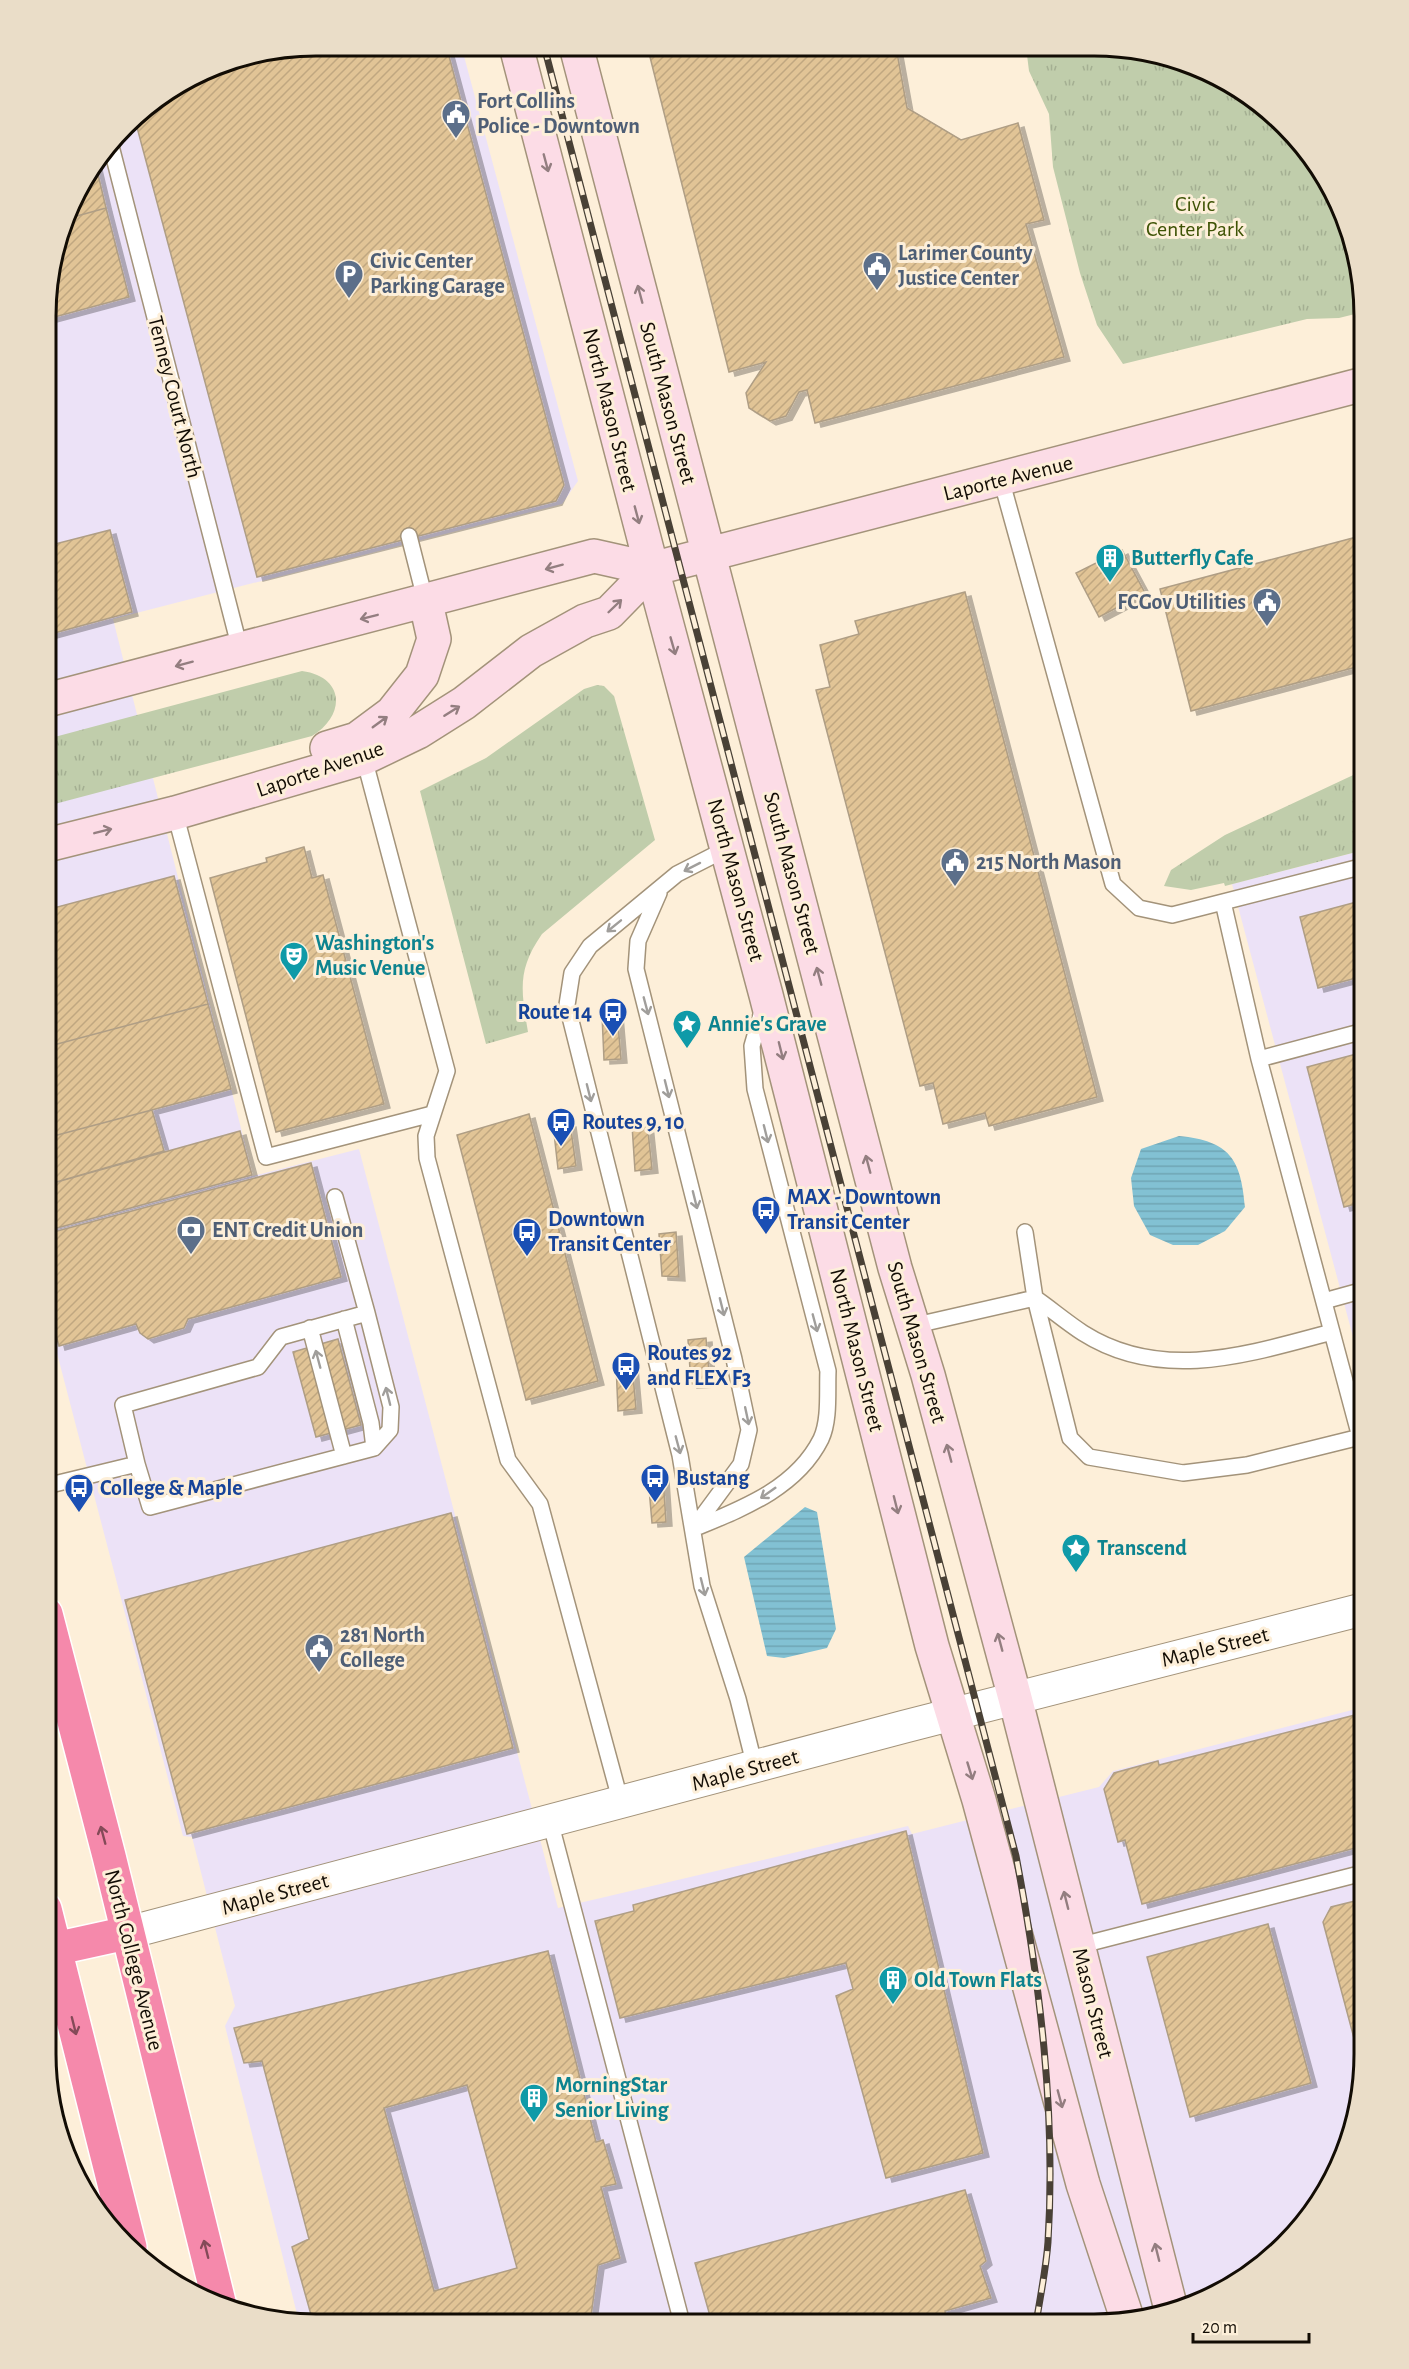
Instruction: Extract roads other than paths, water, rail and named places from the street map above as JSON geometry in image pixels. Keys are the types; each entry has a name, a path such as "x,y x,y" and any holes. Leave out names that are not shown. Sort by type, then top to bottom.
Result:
{"highway":[{"name":"North College Avenue","path":"56,1653 217,2294"},
{"path":"56,1948 127,1933"},
{"path":"56,1971 126,2231"}],"street":[{"name":"North Mason Street","path":"519,56 652,569 728,848 932,1646 953,1714"},
{"name":"South Mason Street","path":"579,56 912,1326 928,1375 1015,1698"},
{"name":"Laporte Avenue","path":"56,698 426,603 594,556 652,569 1354,387"},
{"name":"Laporte Avenue","path":"56,843 175,813 363,758 418,732 464,703 531,651 585,621 609,612 652,569"},
{"path":"175,813 224,779 357,739 392,712 422,675 434,639 426,603"},
{"name":"Maple Street","path":"127,1933 953,1714 1354,1612"},
{"name":"Mason Street","path":"1015,1698 1169,2302"},
{"path":"953,1714 979,1800 1083,2184 1125,2311"}],"lane":[{"name":"Tenney Court North","path":"113,153 240,649"},
{"path":"1001,479 1113,884 1139,908 1172,915 1354,869"},
{"path":"409,536 426,603"},
{"path":"363,758 378,806 447,1071 426,1137 427,1158 508,1460 540,1504 621,1803"},
{"path":"175,813 266,1157 432,1113"},
{"path":"728,848 677,874 590,946 572,973 567,1005 680,1455 702,1586 738,1699 755,1767"},
{"path":"660,890 638,942 636,969 732,1348 749,1430 741,1464 693,1529"},
{"path":"1223,902 1259,1059 1354,1415"},
{"path":"693,1529 752,1504 796,1474 822,1437 827,1403 828,1371 755,1089 752,1046 766,995"},
{"path":"1259,1059 1354,1034"},
{"path":"335,1197 367,1313 391,1407 390,1430 374,1448 150,1508 123,1405 258,1367 280,1337 367,1313"},
{"path":"1025,1232 1035,1298 1070,1438 1089,1457 1183,1473 1247,1465 1354,1446"},
{"path":"1324,1301 1354,1293"},
{"path":"912,1326 1035,1298 1084,1334 1115,1348 1125,1352 1180,1362 1234,1358 1332,1332"},
{"path":"344,1319 371,1423 374,1448"},
{"path":"310,1328 344,1456"},
{"path":"56,1484 137,1464"},
{"path":"550,1821 680,2314"},
{"path":"1078,1946 1354,1876"}],"water":[{"path":"1179,1136 1210,1142 1230,1155 1236,1165 1243,1190 1245,1207 1225,1231 1198,1245 1173,1245 1150,1235 1134,1206 1131,1178 1141,1149"},
{"path":"805,1507 817,1512 836,1629 827,1648 784,1658 767,1656 744,1557"}],"railway":[{"path":"547,56 1016,1856 1039,2000 1048,2097 1050,2145 1048,2242 1038,2314"}],"place":[{"name":"Fort Collins Police - Downtown","path":"456,140"},
{"name":"Larimer County Justice Center","path":"877,292"},
{"name":"Civic Center Parking Garage","path":"349,300"},
{"name":"Butterfly Cafe","path":"1110,584"},
{"name":"FCGov Utilities","path":"1267,628"},
{"name":"215 North Mason","path":"955,888"},
{"name":"Washington's Music Venue","path":"294,982"},
{"name":"Route 14","path":"613,1038"},
{"name":"Annie's Grave","path":"687,1050"},
{"name":"Routes 9, 10","path":"561,1148"},
{"name":"MAX - Downtown Transit Center","path":"766,1236"},
{"name":"ENT Credit Union","path":"191,1256"},
{"name":"Downtown Transit Center","path":"527,1258"},
{"name":"Routes 92 and FLEX F3","path":"626,1392"},
{"name":"Bustang","path":"655,1504"},
{"name":"College & Maple","path":"79,1514"},
{"name":"Transcend","path":"1076,1574"},
{"name":"281 North College","path":"319,1674"},
{"name":"Old Town Flats","path":"893,2006"},
{"name":"MorningStar Senior Living","path":"534,2124"}],"park label":[{"name":"Civic Center Park","path":"1195,216"}]}
